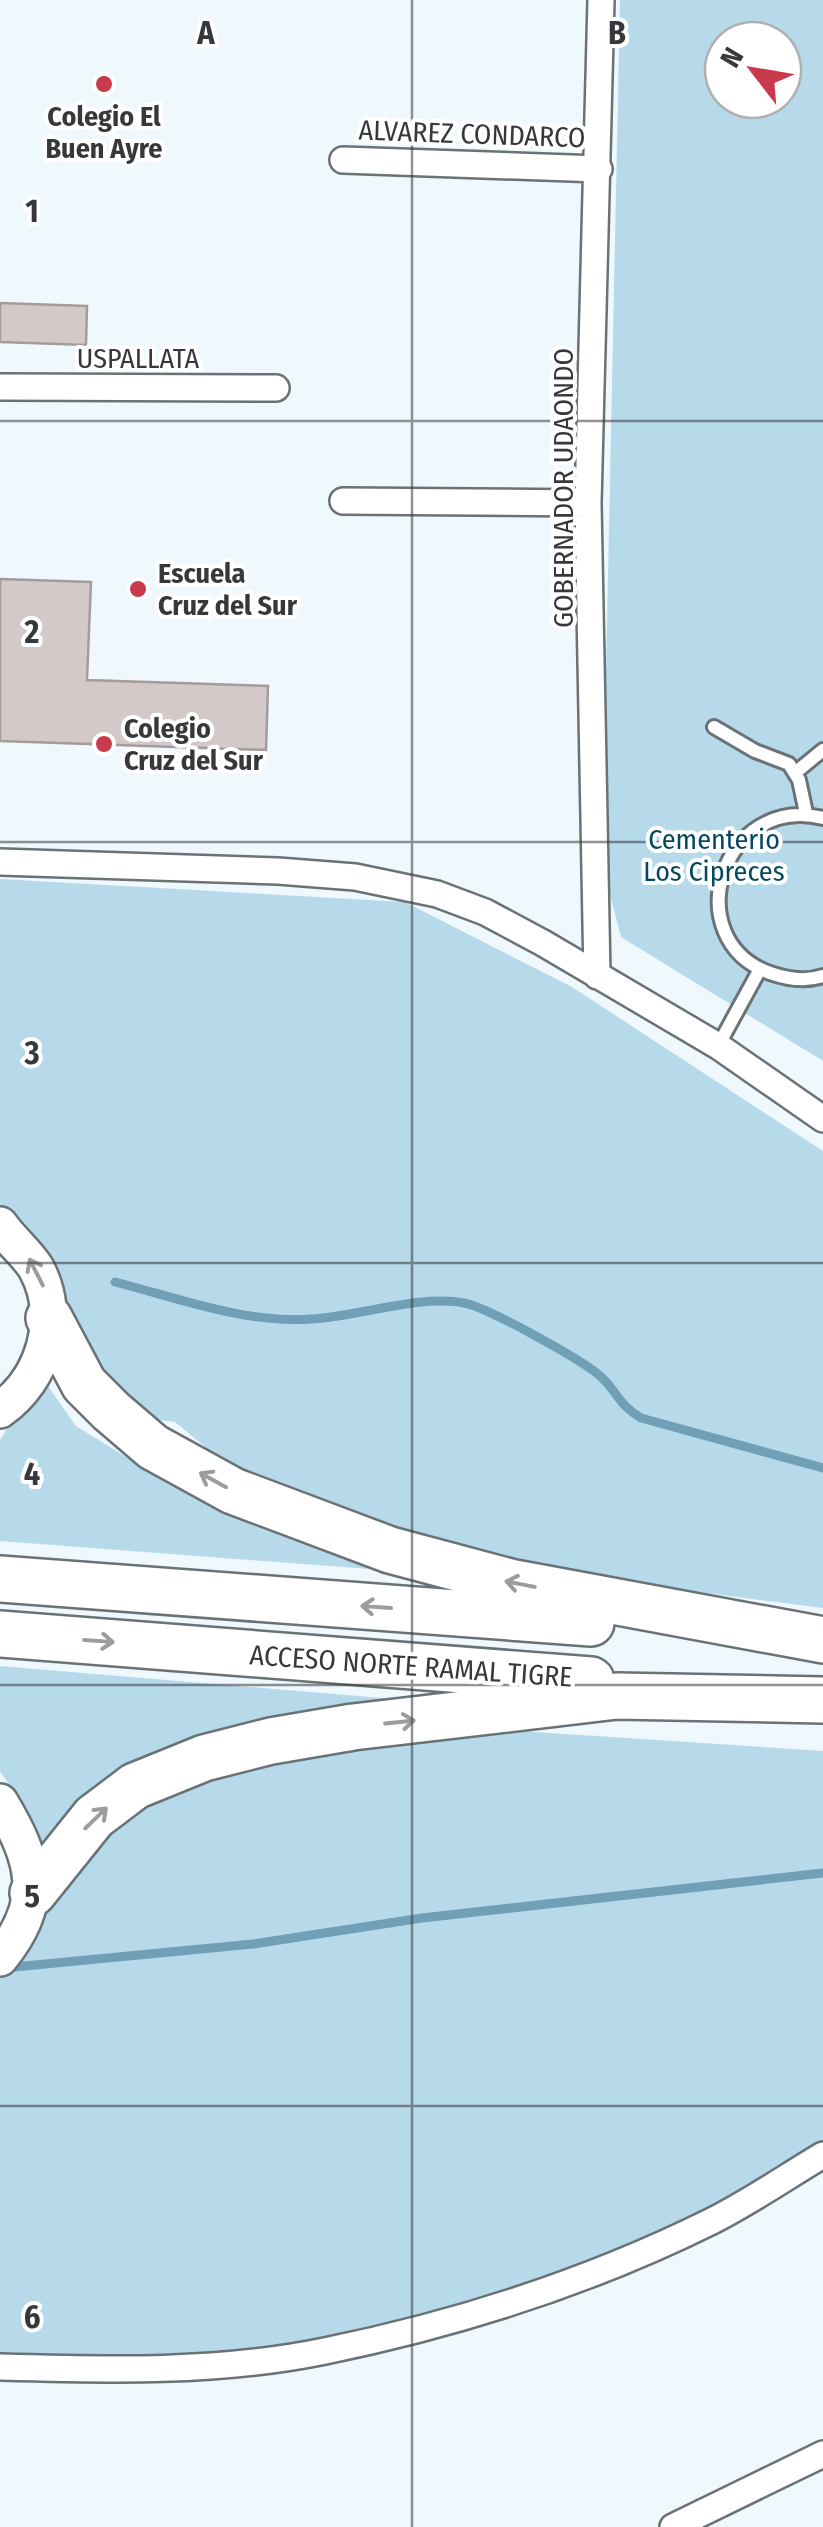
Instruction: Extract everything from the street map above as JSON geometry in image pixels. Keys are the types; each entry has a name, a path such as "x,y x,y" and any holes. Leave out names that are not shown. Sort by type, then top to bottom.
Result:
{"highway":[{"path":"49,1318 84,1384 111,1411 152,1447 234,1492 390,1550 510,1582 823,1640"},
{"name":"ACCESO NORTE RAMAL TIGRE","path":"1,1580 823,1640"},
{"name":"ACCESO NORTE RAMAL TIGRE","path":"1,1634 823,1699"},
{"path":"33,1892 94,1817 136,1786 204,1758 271,1741 353,1727 617,1696 823,1699"}],"main road":[{"path":"2,1230 24,1251 38,1272 49,1318 39,1364 28,1384 4,1411"},
{"path":"1,1957 24,1922 33,1892 29,1863 5,1812"}],"street":[{"name":"GOBERNADOR UDAONDO","path":"597,976 588,503 601,0"},
{"name":"ALVAREZ CONDARCO","path":"344,160 599,169"},
{"name":"USPALLATA","path":"0,387 276,388"},
{"path":"343,501 588,503"},
{"path":"0,862 278,871 387,882 437,894 484,912 718,1046 823,1119"},
{"path":"0,2367 120,2370 222,2364 322,2352 470,2316 623,2261 715,2220 823,2155"},
{"path":"688,2524 823,2454"}],"lane":[{"path":"714,727 754,751 789,764 796,772 806,814"},
{"path":"796,772 823,750"},
{"path":"823,818 806,814 778,816 754,828 734,848 721,873 718,901 724,928 738,952 760,970 788,980 823,976"},
{"path":"718,1046 760,970"}],"green space":[{"name":"Cementerio Los Cipreces","path":"620,0 823,0 823,1061 621,937 602,864"},
{"path":"0,879 405,902 572,987 823,1151 823,1608 542,1572 262,1494 175,1422 135,1417 112,1404 0,1213"},
{"path":"43,1379 76,1426 131,1460 262,1524 383,1570 0,1541 0,1440"},
{"path":"0,1666 430,1702 300,1719 41,1859 28,1814 0,1771"},
{"path":"473,1728 823,1751 823,2145 701,2218 503,2295 318,2343 223,2358 0,2361 0,1976 24,1944 42,1895 114,1810 213,1773"}],"building":[{"path":"0,303 87,306 86,345 0,342"},
{"path":"0,579 91,582 87,680 268,686 266,750 0,741"}],"waterway":[{"path":"115,1282 212,1308 286,1320 428,1301 464,1303 512,1323 589,1367 641,1418 823,1468"},
{"path":"14,1967 253,1944 422,1918 823,1873"}],"place":[{"name":"Colegio El Buen Ayre","path":"104,84"},
{"name":"Escuela Cruz del Sur","path":"138,589"},
{"name":"Colegio Cruz del Sur","path":"104,744"}]}
